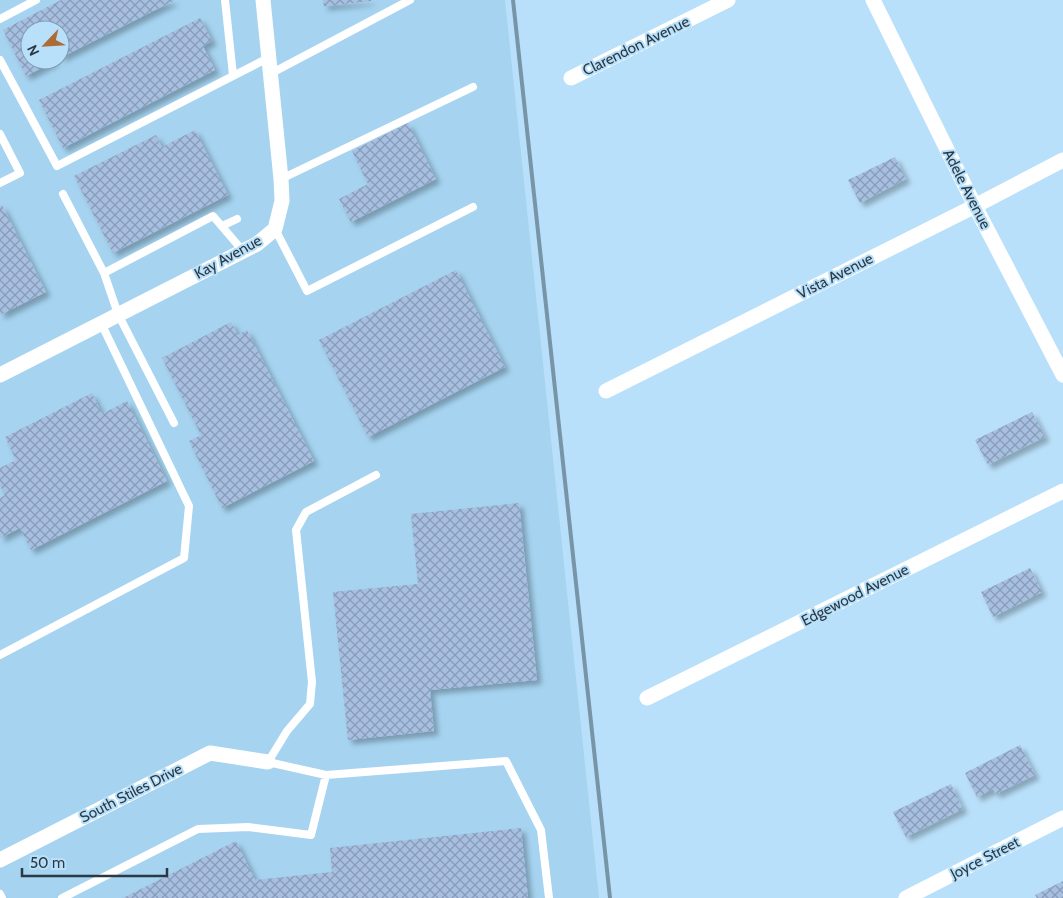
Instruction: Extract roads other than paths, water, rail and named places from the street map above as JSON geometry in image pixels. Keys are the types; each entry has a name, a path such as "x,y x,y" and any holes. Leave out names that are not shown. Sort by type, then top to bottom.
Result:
{"street":[{"name":"Kay Avenue","path":"0,375 257,244 276,229 282,201 281,179 263,0"},
{"name":"Clarendon Avenue","path":"571,78 728,0"},
{"name":"Adele Avenue","path":"874,0 975,206 1063,376"},
{"name":"Vista Avenue","path":"606,391 1063,160"},
{"name":"Edgewood Avenue","path":"647,698 1063,491"},
{"name":"South Stiles Drive","path":"0,860 210,753 268,762"},
{"name":"Joyce Street","path":"906,898 1063,818"}],"lane":[{"path":"0,19 36,0"},
{"path":"225,0 233,75"},
{"path":"270,74 410,0"},
{"path":"0,60 57,166 268,58"},
{"path":"281,179 473,87"},
{"path":"0,134 20,173 0,183"},
{"path":"63,194 104,273 118,314 174,423"},
{"path":"276,229 308,291 473,206"},
{"path":"104,273 213,216 243,251"},
{"path":"222,226 237,218"},
{"path":"0,655 184,558 189,506 100,323"},
{"path":"376,475 306,512 296,530 312,682 310,704 287,731 268,762 326,775 506,761 541,830 549,898"},
{"path":"62,898 198,829 248,827 311,835 326,775"},
{"path":"0,894 2,898"}],"railway":[{"path":"513,0 610,898"}]}
